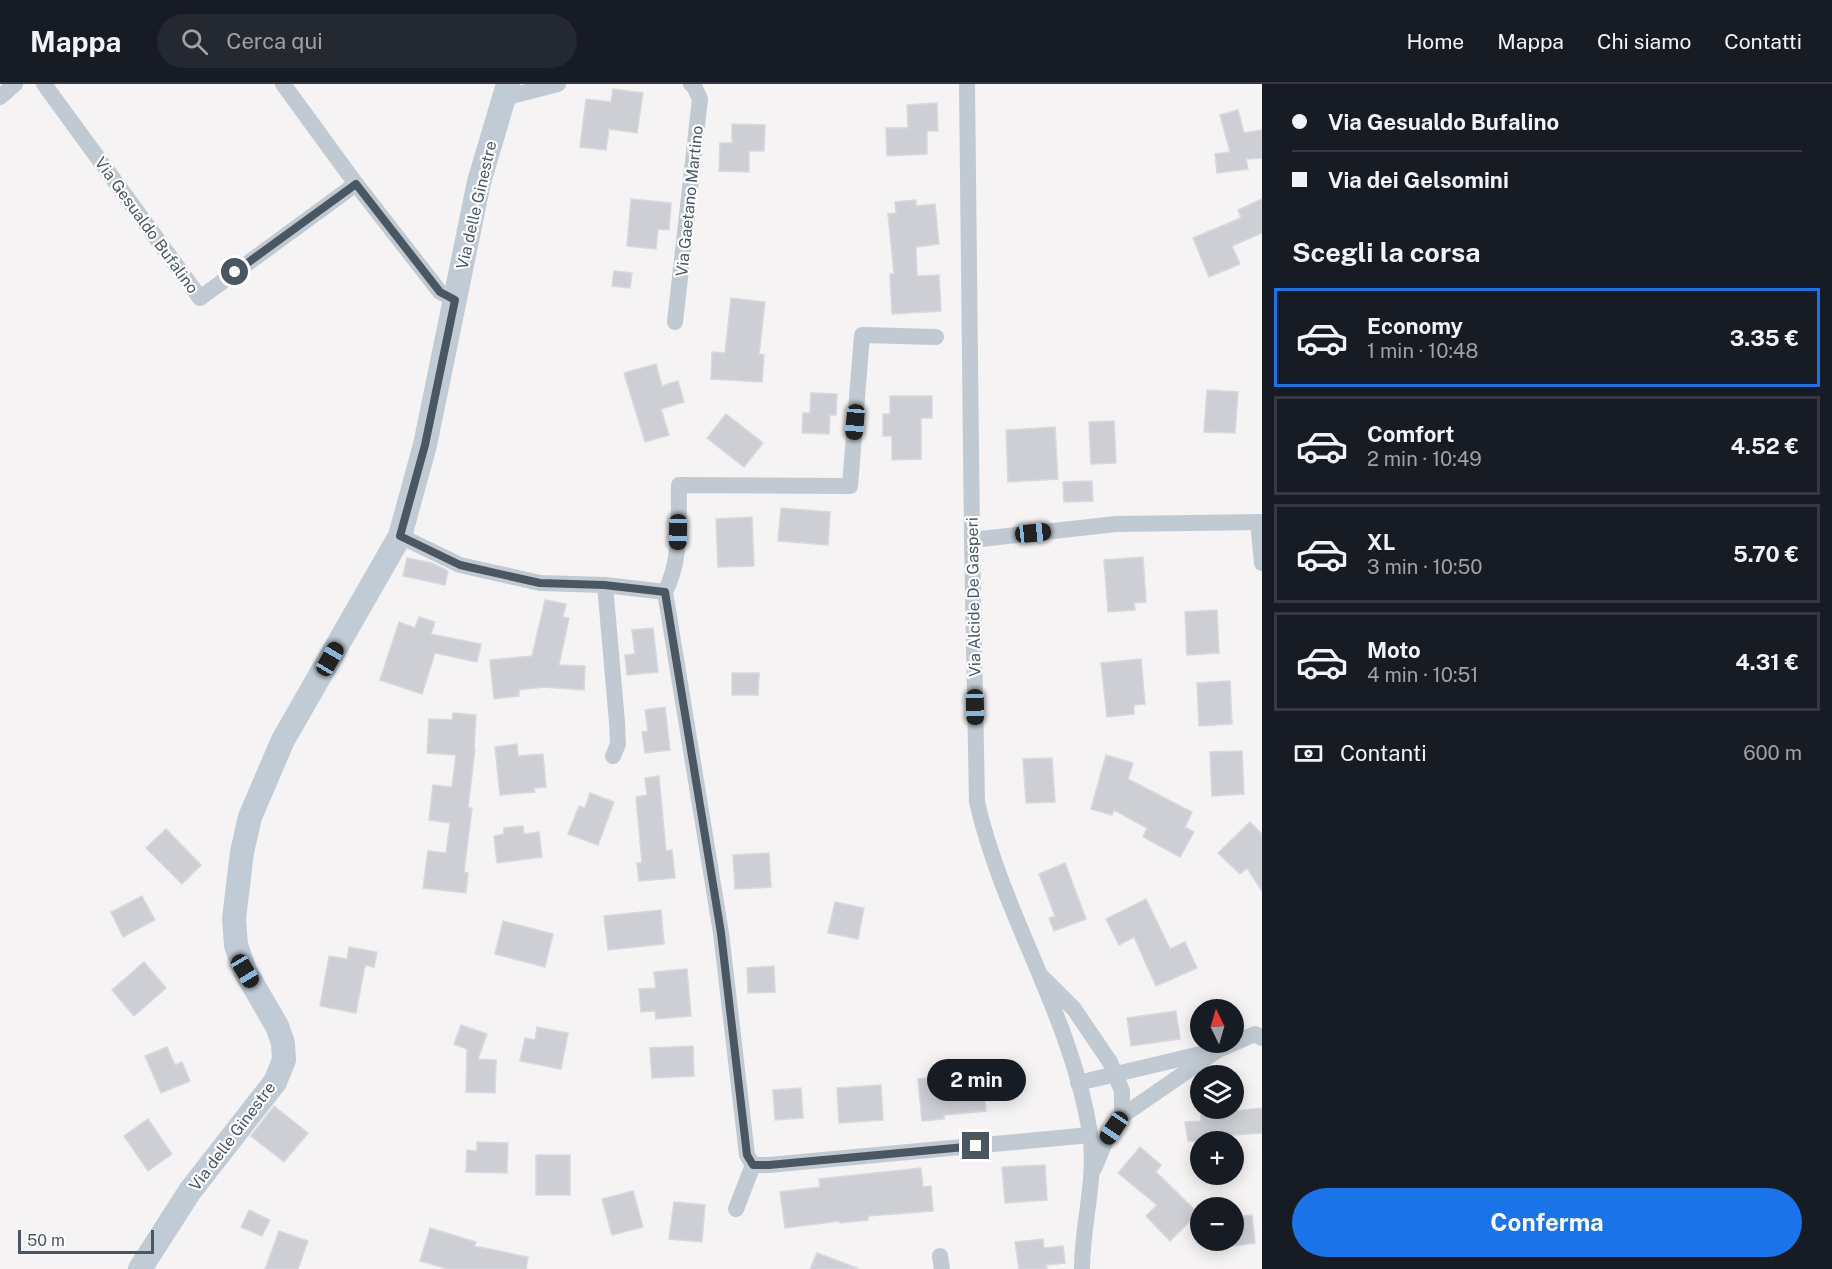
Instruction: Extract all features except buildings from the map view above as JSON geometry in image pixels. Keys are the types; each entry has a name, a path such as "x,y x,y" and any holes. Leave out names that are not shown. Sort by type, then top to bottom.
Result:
{"street":[{"path":"0,97 15,84"},
{"name":"Via Gesualdo Bufalino","path":"44,84 200,298 356,184"},
{"path":"284,84 356,184 440,292 455,300"},
{"path":"505,91 558,84"},
{"name":"Via Gaetano Martino","path":"675,322 700,99 691,84"},
{"name":"Via Alcide De Gasperi","path":"967,84 977,802 986,841 1064,1037 1090,1135 1091,1175 1082,1247 1082,1269"},
{"name":"Via delle Ginestre","path":"140,1269 190,1191 275,1082 284,1060 284,1043 277,1026 245,971 236,945 234,919 250,817 283,740 400,536 425,445 478,182 505,91"},
{"path":"753,1165 747,1155 721,933 665,592 672,578 678,556 679,485 850,486 862,335 936,337"},
{"path":"972,540 1116,524 1260,522 1262,563"},
{"path":"400,536 460,565 540,583 604,585 665,592"},
{"path":"604,585 617,722 618,744 613,756"},
{"path":"1039,974 1074,1009 1110,1062 1122,1091 1122,1116"},
{"path":"1244,1039 1255,1034 1262,1038"},
{"path":"1078,1083 1205,1053"},
{"path":"1091,1175 1106,1140 1122,1116 1214,1053"},
{"path":"753,1165 1090,1135"},
{"path":"736,1209 753,1165"}],"route":[{"path":"235,272 356,184 440,292 455,300 425,445 400,536 460,565 540,583 604,585 665,592 721,933 747,1155 753,1165 976,1146"}]}
